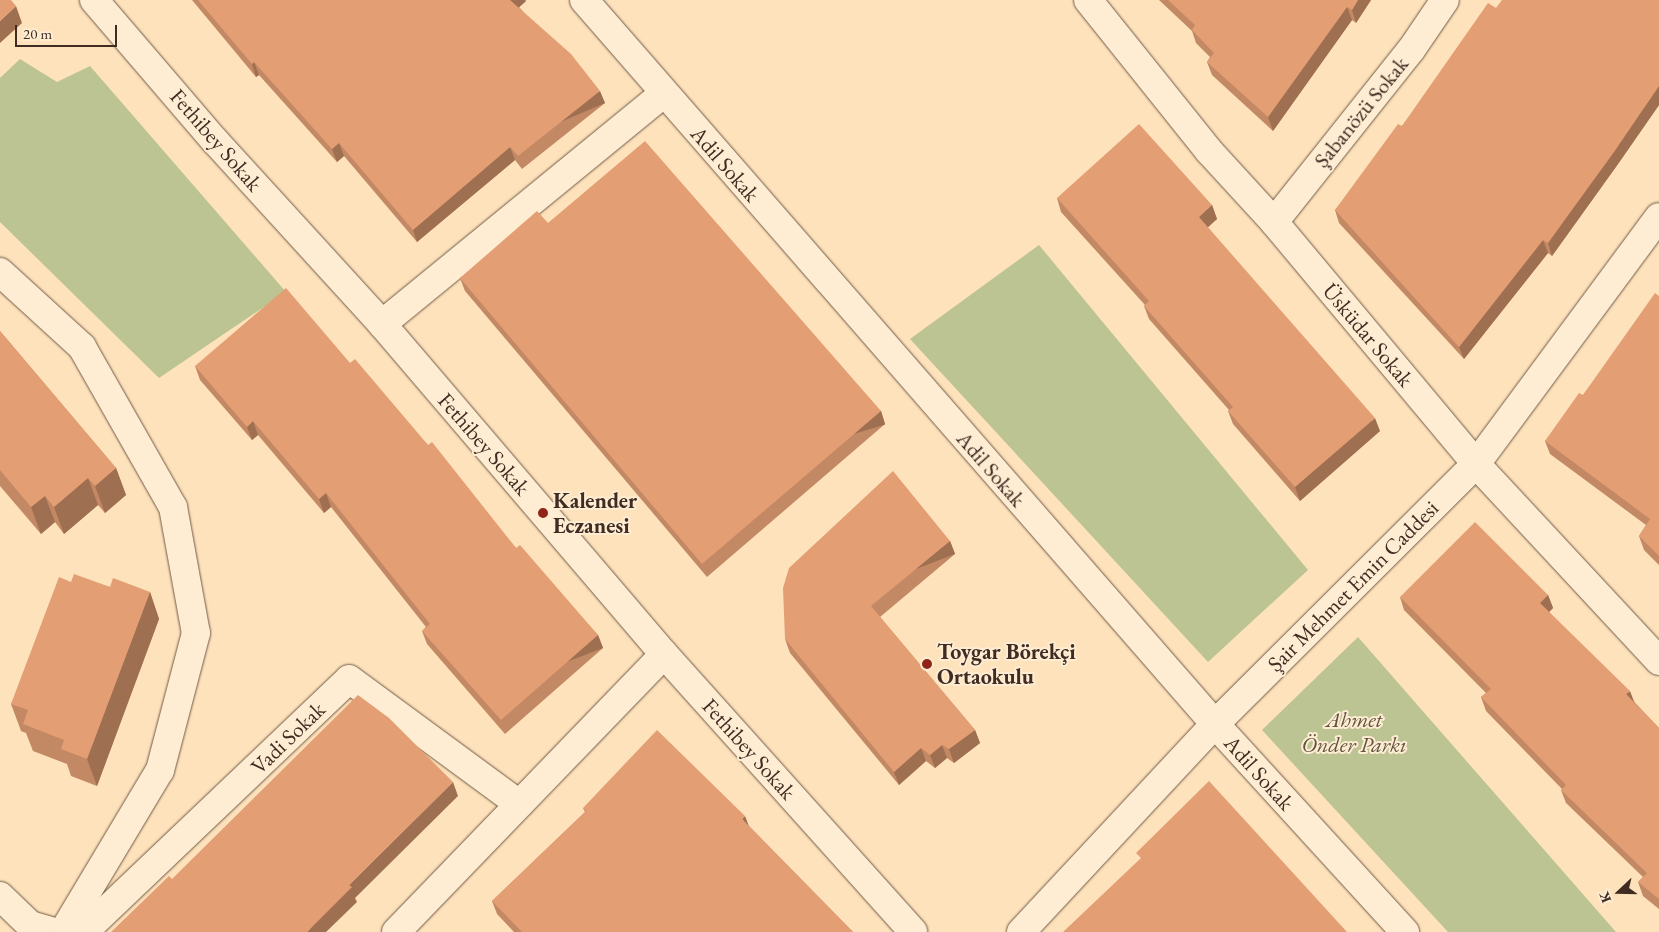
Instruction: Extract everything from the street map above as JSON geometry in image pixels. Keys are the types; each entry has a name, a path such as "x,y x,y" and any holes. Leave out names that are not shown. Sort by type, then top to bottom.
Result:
{"street":[{"name":"Fethibey Sokak","path":"94,0 215,141 382,324 664,654 913,932"},
{"name":"Adil Sokak","path":"584,0 663,94 1215,724 1404,932"},
{"name":"Üsküdar Sokak","path":"1088,0 1209,151 1274,222 1476,464 1659,661"},
{"name":"Şabanözü Sokak","path":"1274,222 1411,50 1445,0"},
{"path":"382,324 663,94"},
{"name":"Şair Mehmet Emin Caddesi","path":"1021,932 1215,724 1476,464 1659,217"},
{"path":"0,272 82,347 173,507 196,634 160,770 63,932"},
{"path":"396,932 664,654"},
{"name":"Vadi Sokak","path":"68,932 92,924 349,679 519,804"},
{"path":"0,896 30,925 55,932"}],"green space":[{"path":"20,59 57,82 90,66 286,292 159,378 0,222 0,78"},
{"path":"1039,245 1308,570 1208,662 910,339"},
{"name":"Ahmet Önder Parkı","path":"1358,637 1616,932 1448,932 1262,730"}],"building":[{"path":"0,0 11,0 16,6 0,21"},
{"path":"198,0 510,0 571,54 600,91 518,156 510,147 413,230 339,143 332,149 254,62 252,64"},
{"path":"1168,0 1358,0 1352,10 1347,7 1268,117 1207,62 1214,53 1192,30 1195,25"},
{"path":"1502,0 1659,0 1659,86 1548,243 1543,240 1459,347 1335,210 1398,124 1402,126 1488,3 1496,8"},
{"path":"1139,124 1212,205 1199,217 1375,418 1295,487 1228,411 1233,407 1144,306 1149,301 1057,198"},
{"path":"645,141 881,411 702,564 460,278 537,211 548,223"},
{"path":"286,288 350,363 355,359 428,445 432,442 516,548 520,545 598,635 501,720 422,631 430,624 326,493 319,499 253,421 247,427 195,366"},
{"path":"1655,293 1659,296 1659,556 1639,536 1650,519 1545,441 1579,393 1583,395"},
{"path":"0,331 116,468 95,486 88,478 54,507 45,496 31,507 0,470"},
{"path":"893,471 950,541 871,606 975,730 949,749 942,745 930,755 921,748 894,772 785,639 783,588 789,568"},
{"path":"1475,522 1548,595 1540,603 1630,691 1626,694 1659,728 1659,899 1638,882 1647,873 1561,790 1566,785 1481,697 1491,689 1400,597"},
{"path":"74,574 110,587 113,578 150,592 87,759 61,749 64,740 23,724 28,710 11,704 59,577 71,582"},
{"path":"358,695 389,718 453,782 349,885 352,887 307,932 111,932 169,876 172,879"},
{"path":"657,730 745,816 742,819 853,932 522,932 492,901 586,811 583,808"},
{"path":"1209,781 1347,932 1063,932 1141,858 1136,853"}],"place":[{"name":"Kalender Eczanesi","path":"543,513"},
{"name":"Toygar Börekçi Ortaokulu","path":"927,664"}]}
